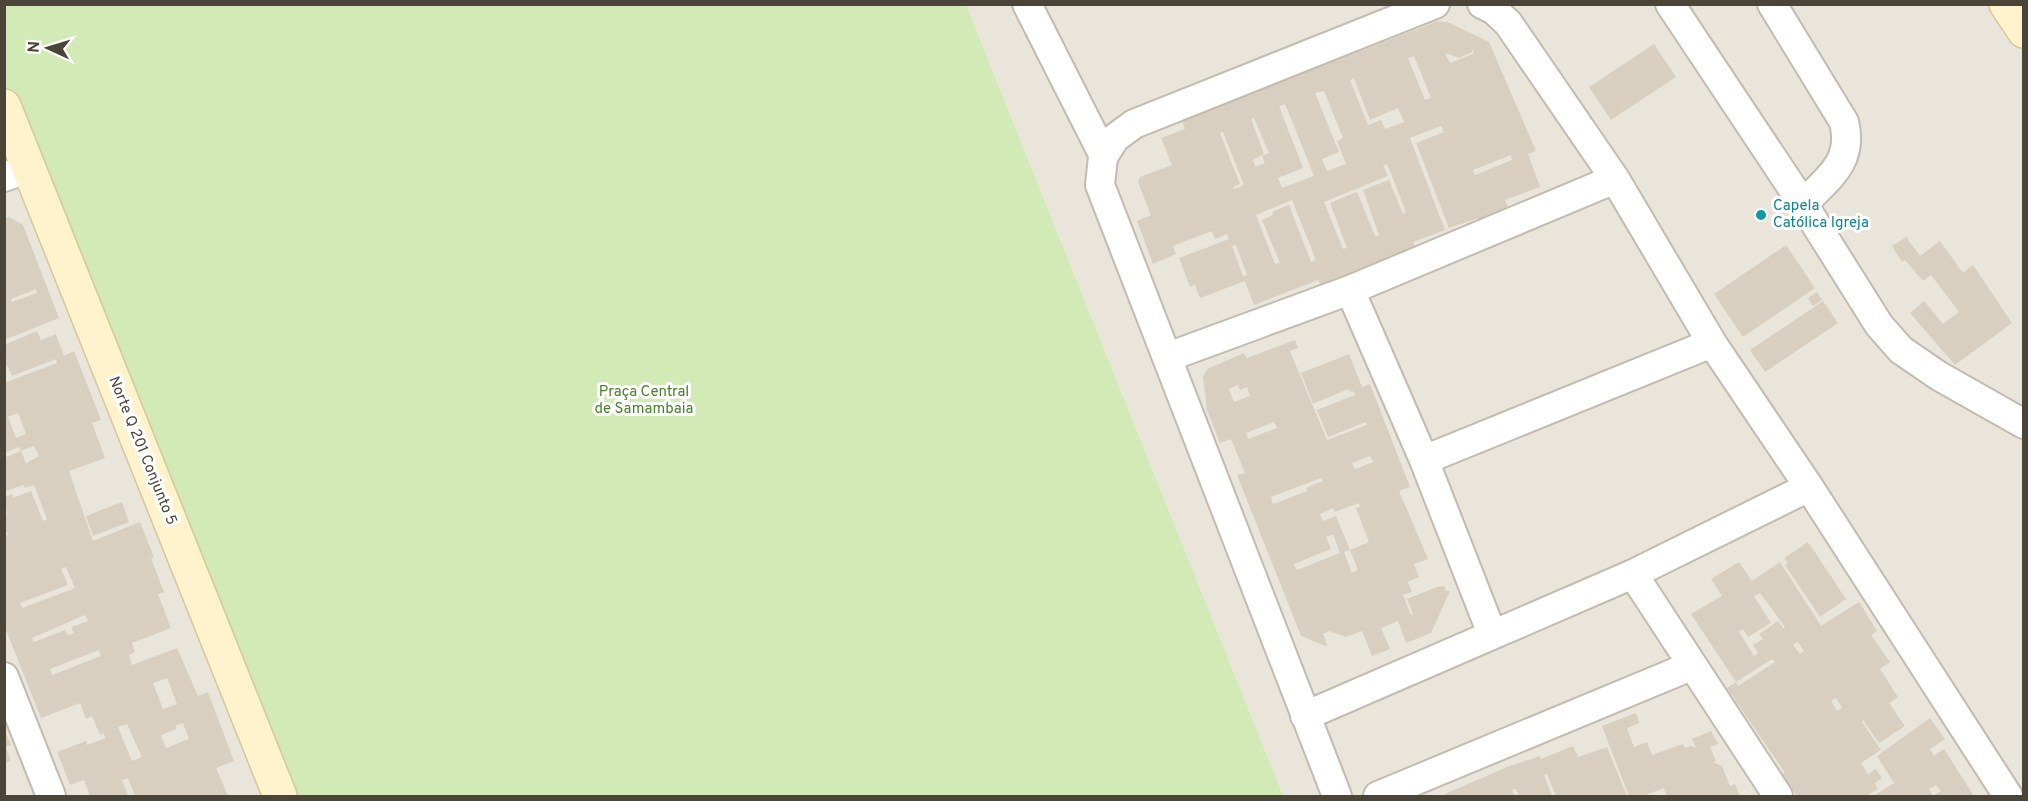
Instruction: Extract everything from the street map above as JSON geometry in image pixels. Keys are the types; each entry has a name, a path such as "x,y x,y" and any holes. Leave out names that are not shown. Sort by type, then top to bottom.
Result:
{"street":[{"path":"1337,796 1100,185 1104,156 1115,138 1134,124 1435,4"},
{"path":"1482,4 1494,10 1508,23 1615,179 1712,343 1809,487 2008,796"},
{"path":"1670,4 1803,204 1879,325 1901,350 1939,376 2024,424"},
{"path":"1772,4 1844,122 1848,136 1846,151 1840,165 1803,204"},
{"path":"2006,4 2024,31"},
{"path":"1033,10 1104,156"},
{"name":"Norte Q 201 Conjunto 5","path":"4,106 17,172 280,796"},
{"path":"1168,357 1350,290 1615,179"},
{"path":"1350,290 1424,459 1492,634"},
{"path":"1424,459 1712,343"},
{"path":"1305,716 1633,574 1809,487"},
{"path":"1633,574 1778,796"},
{"path":"1378,796 1691,666"},
{"path":"4,677 51,796"}],"shaded area":[{"path":"5,5 2023,5 2023,796 5,796"}],"green space":[{"name":"Praça Central de Samambaia","path":"5,5 966,5 1283,796 263,796 5,131"}],"building":[{"path":"1437,21 1450,23 1489,42 1536,151 1528,154 1540,187 1505,200 1510,211 1480,223 1478,218 1449,228 1416,143 1444,132 1441,126 1410,138 1445,230 1413,242 1415,248 1321,286 1318,280 1254,305 1245,281 1200,298 1195,285 1190,287 1179,258 1229,239 1227,234 1215,239 1212,231 1173,246 1176,254 1153,264 1137,221 1151,215 1138,182 1140,177 1172,165 1161,138 1185,129 1182,121","holes":["1474,47 1473,54 1450,63 1445,53 1459,58 1472,52","1414,56 1431,98 1425,100 1408,58","1354,78 1370,120 1398,108 1404,122 1385,129 1381,120 1368,125 1350,80","1324,91 1343,138 1337,141 1346,164 1327,171 1322,159 1339,152 1315,93","1285,104 1314,176 1282,188 1278,178 1303,168 1279,106","1254,118 1269,153 1262,156 1265,163 1255,167 1253,160 1264,154 1251,119","1223,132 1244,185 1234,189 1233,187 1240,184 1220,133","1511,155 1512,160 1475,175 1473,170","1387,164 1406,212 1403,214 1389,180 1363,190 1379,235 1375,236 1357,192 1330,203 1347,248 1343,249 1324,202 1388,176 1383,165","1292,200 1316,260 1311,262 1289,205 1272,212 1273,215 1262,220 1280,263 1275,264 1256,215","1236,245 1247,275 1243,276 1232,246"]},
{"path":"1654,44 1676,77 1611,120 1589,87"},
{"path":"9,217 23,225 59,318 4,340 4,219","holes":["36,289 37,293 12,302 11,299"]},
{"path":"1906,237 1920,256 1940,241 1963,273 1973,265 2012,323 1955,365 1910,313 1924,301 1943,324 1959,312 1931,275 1923,281 1905,260 1902,262 1892,246"},
{"path":"1786,245 1815,288 1743,337 1714,294"},
{"path":"1817,292 1822,300 1813,306 1808,298"},
{"path":"1823,301 1838,323 1765,372 1750,350"},
{"path":"37,331 41,340 56,334 64,356 74,351 101,420 92,423 105,458 69,471 93,541 140,522 154,557 151,558 164,592 158,594 171,628 132,643 135,652 129,655 132,665 177,648 198,696 208,692 234,761 216,768 228,796 135,796 128,778 122,780 128,796 90,796 84,780 70,785 57,752 86,741 87,745 106,738 103,733 100,735 92,716 86,719 80,703 41,718 4,625 4,536 8,535 4,526 7,513 4,497 12,494 13,498 31,491 43,521 47,519 34,485 25,488 23,485 4,492 4,458 21,451 19,447 4,453 4,383 57,363 56,359 12,376 7,365 4,366 4,345","holes":["18,413 26,434 16,438 8,417","34,446 39,456 26,463 21,451","66,567 75,588 22,608 20,603 68,585 61,569","85,615 88,621 71,627 74,633 68,635 65,630 34,642 32,638","99,650 101,656 52,675 50,669","167,678 177,704 163,709 153,683","183,723 189,739 166,748 161,735 177,729 175,726","127,724 142,757 132,761 118,727"]},
{"path":"1295,340 1298,348 1290,351 1327,440 1367,425 1366,422 1328,437 1317,410 1355,395 1348,389 1313,404 1301,373 1349,354 1362,387 1370,384 1410,487 1399,491 1428,559 1414,564 1419,577 1408,582 1412,592 1403,595 1411,615 1413,614 1407,599 1437,587 1444,586 1446,591 1450,591 1431,633 1406,643 1398,621 1381,628 1390,649 1372,656 1362,631 1346,637 1329,631 1323,634 1327,645 1325,646 1301,636 1237,475 1245,473 1231,439 1220,443 1207,410 1203,377 1207,369 1244,353 1247,358","holes":["1238,385 1240,390 1247,387 1250,396 1234,402 1229,389","1274,422 1277,428 1248,439 1246,433","1370,456 1373,462 1355,469 1352,463","1321,478 1323,481 1306,488 1307,491 1273,504 1271,497","1359,503 1360,507 1356,508 1369,542 1350,550 1336,516 1323,521 1320,514 1333,508 1335,512","1333,534 1340,553 1297,570 1294,564 1331,549 1326,537","1350,550 1358,570 1352,573 1344,552"]},
{"path":"122,502 129,522 93,536 86,516"},
{"path":"1808,542 1846,599 1820,617 1785,565 1788,563 1784,558"},
{"path":"1739,562 1752,581 1780,562 1821,626 1859,602 1877,631 1871,635 1890,662 1880,669 1898,697 1889,703 1905,726 1879,743 1863,720 1862,722 1881,750 1861,763 1868,774 1876,769 1882,778 1875,783 1878,789 1866,796 1797,796 1782,774 1785,773 1727,688 1736,682 1691,614 1722,596 1711,579","holes":["1760,593 1785,627 1783,628 1778,621 1759,634 1763,639 1753,645 1758,653 1754,656 1739,632 1743,629 1748,637 1771,623 1754,596","1798,642 1804,651 1800,654 1793,645","1772,659 1775,662 1738,686 1736,682","1836,698 1842,708 1837,711 1831,701"]},
{"path":"1636,713 1639,723 1627,728 1634,747 1647,742 1652,755 1683,744 1685,748 1691,746 1696,748 1692,739 1711,731 1718,744 1710,747 1716,761 1713,762 1722,766 1730,786 1735,784 1740,796 1667,796 1664,788 1643,796 1629,796 1602,726"},
{"path":"1930,718 1945,739 1930,749 1934,756 1944,749 1974,796 1933,796 1873,796 1894,783 1877,756","holes":["1936,785 1941,791 1933,796 1929,789"]},
{"path":"4,729 11,745 6,747 11,761 4,764"},
{"path":"1573,746 1578,757 1607,747 1627,796 1556,796 1547,774 1544,775 1552,796 1519,796 1516,789 1512,790 1515,796 1446,796 1445,794 1507,767 1540,756 1541,759"}],"place":[{"name":"Capela Católica Igreja","path":"1761,215"}]}
